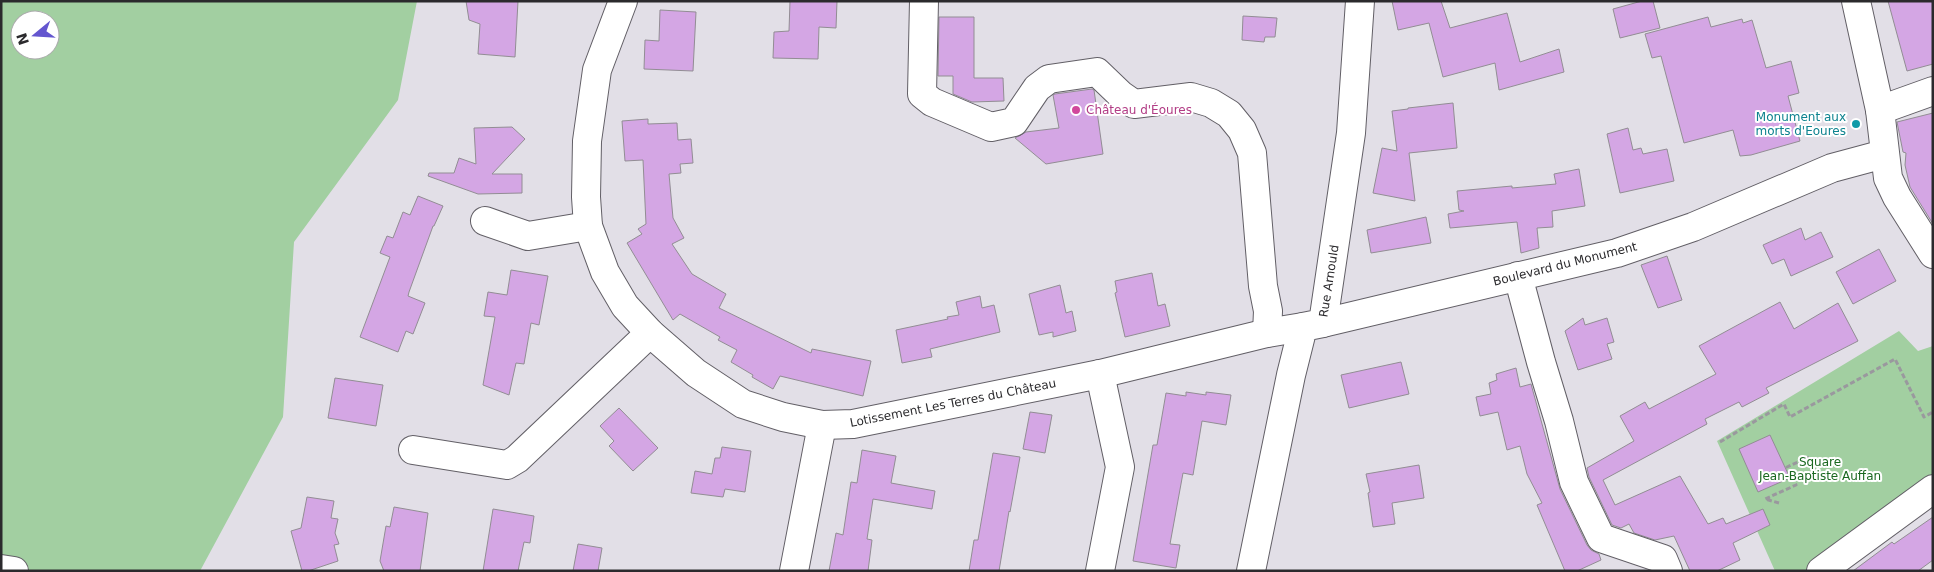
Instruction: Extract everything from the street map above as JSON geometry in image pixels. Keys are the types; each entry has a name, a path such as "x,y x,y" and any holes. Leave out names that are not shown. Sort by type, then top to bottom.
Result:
{"street":[{"name":"Lotissement Les Terres du Château","path":"623,1 596,79 587,141 586,197 588,226 605,272 625,306 650,333 696,373 743,404 783,418 822,424 861,423 1100,374 1267,333 1313,325"},
{"path":"924,1 922,94 932,102 991,127 1014,122 1037,88 1049,79 1097,72 1121,95 1134,104 1191,97 1211,102 1228,114 1242,130 1252,152 1263,286 1268,310 1267,333"},
{"name":"Rue Arnould","path":"1251,571 1291,375 1313,325 1351,132 1360,1"},
{"path":"1856,1 1880,110 1888,178 1929,249"},
{"path":"1880,110 1933,91"},
{"name":"Boulevard du Monument","path":"1313,325 1617,253 1693,227 1832,168 1884,154"},
{"path":"485,221 528,236 588,226"},
{"path":"1518,276 1559,421 1574,482 1601,538 1663,559 1668,571"},
{"path":"413,450 507,465 517,459 650,333"},
{"path":"1100,374 1120,467 1100,571"},
{"path":"794,571 822,424"},
{"path":"1821,571 1933,489"},
{"path":"1,569 14,571"}],"path":[{"path":"1720,442 1784,404 1790,417 1894,359 1924,417 1933,412"},
{"path":"1779,503 1765,499 1796,485 1788,467 1809,457"}],"green space":[{"path":"1,1 417,1 398,100 294,242 283,417 200,571 1,571"},
{"name":"Square Jean-Baptiste Auffan","path":"1899,331 1918,351 1933,346 1933,483 1811,571 1775,571 1717,441"}],"building":[{"path":"466,1 518,1 515,57 478,54 480,24 469,20"},
{"path":"790,1 837,1 836,28 819,27 818,59 773,58 774,32 789,31"},
{"path":"1392,1 1441,1 1450,28 1507,13 1520,62 1559,49 1564,72 1499,90 1495,63 1443,77 1429,23 1398,30"},
{"path":"1642,1 1653,1 1660,28 1620,38 1613,9"},
{"path":"1888,1 1933,1 1933,64 1907,71"},
{"path":"660,10 696,12 693,71 644,69 645,40 659,41"},
{"path":"1243,16 1277,18 1275,37 1265,37 1264,42 1242,40"},
{"path":"939,17 974,17 974,78 1003,78 1004,101 972,102 953,94 953,76 938,76"},
{"path":"1708,17 1711,27 1742,19 1743,23 1752,20 1766,68 1791,61 1799,93 1788,96 1800,141 1751,155 1740,156 1733,130 1684,143 1661,56 1652,58 1645,34"},
{"path":"1094,90 1103,154 1046,164 1015,138 1026,132 1059,128 1053,95"},
{"path":"1453,103 1457,148 1409,153 1415,201 1373,193 1382,148 1397,151 1392,111"},
{"path":"1933,113 1933,224 1910,187 1905,165 1906,153 1903,152 1897,122"},
{"path":"648,119 648,124 677,123 678,140 691,139 693,163 680,164 681,173 669,174 673,218 684,238 672,244 692,274 726,294 719,308 811,353 812,349 871,361 863,396 780,376 773,389 731,362 737,350 718,340 720,337 680,314 673,320 627,243 642,234 638,229 646,224 643,160 625,161 622,121"},
{"path":"512,127 525,139 492,174 522,174 522,193 478,194 428,176 429,173 454,173 459,158 476,164 474,128"},
{"path":"1628,128 1633,150 1641,148 1643,154 1667,149 1674,181 1620,193 1607,134"},
{"path":"1579,169 1585,206 1552,211 1553,227 1537,228 1539,248 1521,253 1517,222 1450,228 1448,214 1464,211 1459,210 1457,191 1556,184 1554,174"},
{"path":"418,196 443,206 433,226 408,296 425,303 413,334 406,331 398,352 360,337 390,257 380,253 387,236 393,238 403,212 410,215"},
{"path":"1426,217 1431,243 1371,253 1367,230"},
{"path":"1801,228 1805,240 1821,232 1833,257 1791,276 1784,259 1772,264 1763,245"},
{"path":"1879,249 1896,281 1853,304 1836,272"},
{"path":"1667,256 1682,300 1658,308 1641,265"},
{"path":"511,270 548,276 539,325 531,323 524,364 516,363 509,395 483,385 495,317 484,316 488,292 507,295"},
{"path":"1152,273 1158,306 1165,304 1170,326 1125,337 1115,293 1117,292 1115,281"},
{"path":"1060,285 1066,313 1072,311 1076,331 1053,337 1053,332 1039,335 1029,294"},
{"path":"980,296 982,308 994,305 1000,332 930,349 932,357 902,363 896,330 959,315 956,302"},
{"path":"1780,302 1794,329 1838,303 1858,341 1766,388 1769,393 1742,407 1739,402 1705,419 1707,424 1603,480 1615,505 1680,476 1708,524 1723,518 1726,524 1763,509 1770,525 1733,543 1740,560 1717,571 1690,571 1674,536 1655,540 1634,533 1629,524 1621,528 1612,525 1589,477 1587,468 1634,441 1620,416 1645,402 1649,409 1716,374 1699,346"},
{"path":"1583,318 1585,325 1607,318 1614,342 1607,344 1612,359 1578,370 1565,331"},
{"path":"1401,362 1409,394 1349,408 1341,375"},
{"path":"1516,368 1520,387 1531,384 1560,489 1587,545 1591,550 1599,554 1601,560 1577,571 1565,571 1537,505 1542,503 1527,474 1520,446 1507,450 1498,412 1480,416 1476,397 1491,394 1489,383 1497,380 1496,374"},
{"path":"335,378 383,385 376,426 328,418"},
{"path":"1186,392 1206,395 1206,392 1231,395 1226,425 1202,421 1193,475 1183,473 1170,544 1180,545 1176,568 1133,561 1153,445 1157,445 1166,393 1186,396"},
{"path":"619,408 658,448 633,471 609,446 614,441 600,426"},
{"path":"1030,412 1052,415 1045,453 1023,449"},
{"path":"1770,435 1790,478 1758,492 1739,449"},
{"path":"722,447 751,451 745,492 725,489 723,497 691,493 695,471 712,474 715,458 720,458"},
{"path":"862,450 896,456 891,483 935,491 932,509 873,499 867,539 872,540 868,571 829,571 836,533 843,535 851,482 857,483"},
{"path":"993,453 1020,457 999,571 969,571 974,540 978,540"},
{"path":"1419,465 1424,498 1392,503 1395,524 1373,527 1368,493 1370,492 1366,474"},
{"path":"307,497 334,501 331,518 338,519 335,533 339,544 334,545 338,561 308,571 302,571 291,531 301,528"},
{"path":"394,507 428,513 420,571 384,571 380,561 386,526 390,527"},
{"path":"493,509 534,516 530,543 524,542 518,571 483,571"},
{"path":"1933,517 1933,560 1918,571 1853,571 1892,542 1894,544"},
{"path":"578,544 602,548 598,571 573,571"}],"place":[{"name":"Château d'Éoures","path":"1076,110"},
{"name":"Monument aux morts d'Eoures","path":"1856,124"}]}
